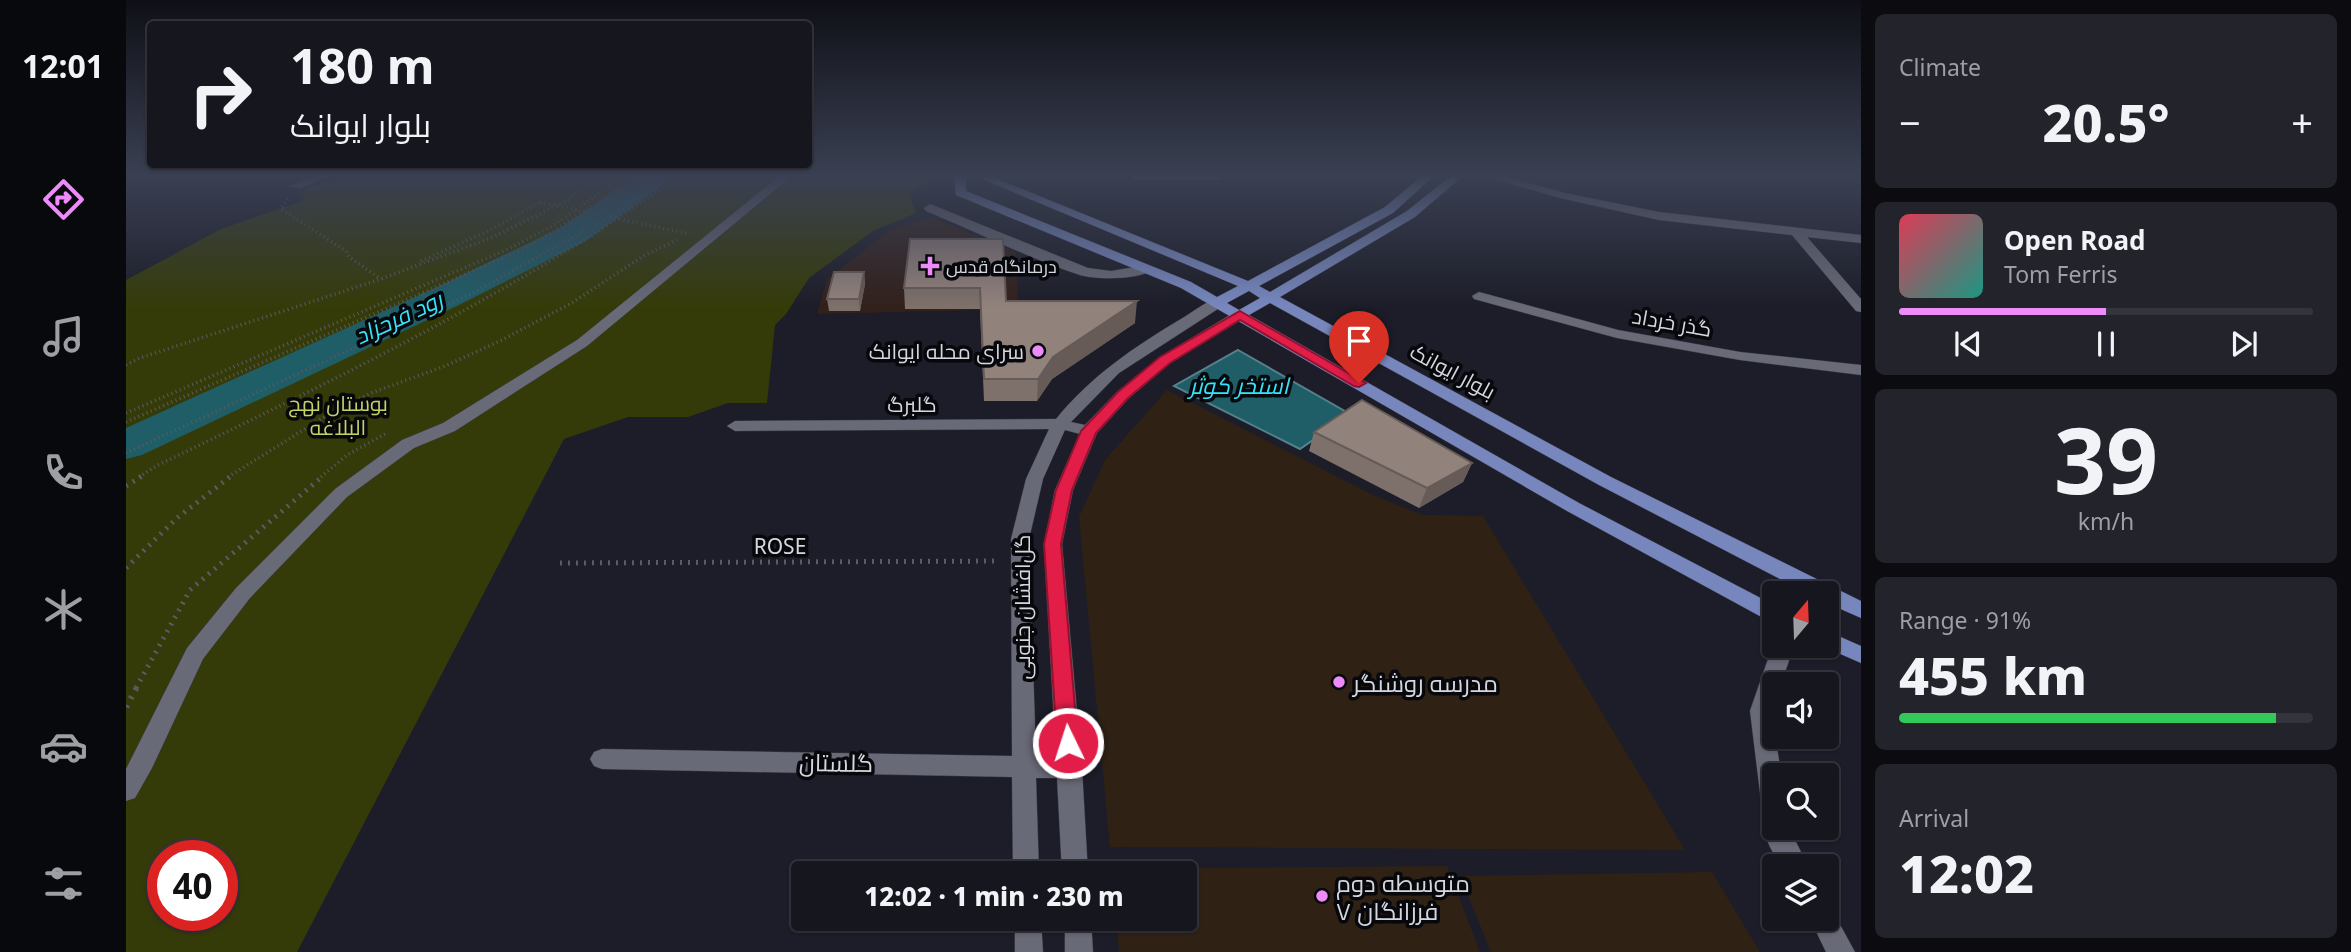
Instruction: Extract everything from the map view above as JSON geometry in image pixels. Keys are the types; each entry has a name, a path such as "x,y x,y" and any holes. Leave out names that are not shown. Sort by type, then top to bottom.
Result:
{"main road":[{"path":"1023,218 1147,269 1219,302 1573,507 1762,608"},
{"name":"بلوار ایوانک","path":"1091,218 1247,285 1605,481 1801,581"},
{"path":"1219,302 1373,218"},
{"path":"1240,315 1404,218"},
{"name":"بلوار ایوانک","path":"1839,600 1861,610"},
{"path":"1839,645 1861,655"}],"street":[{"path":"126,790 144,761 195,654 243,593 341,492 408,444 449,427 582,343 735,218"},
{"path":"955,218 1085,272 1111,275 1147,269"},
{"path":"1679,218 1861,239"},
{"path":"1797,233 1861,308"},
{"name":"گذر خرداد","path":"1479,296 1617,334 1740,356 1861,370"},
{"name":"گل‌افشان جنوبی","path":"1027,861 1020,539 1031,486 1060,424 1096,386 1142,348 1219,302"},
{"name":"گل‌افشان جنوبی","path":"1074,861 1053,544 1064,490 1089,431 1123,395 1165,360 1240,315"},
{"name":"گلبرگ","path":"735,426 1060,424 1089,431"},
{"path":"1768,763 1761,711 1779,658"},
{"name":"گلستان","path":"602,759 1070,768"},
{"path":"1028,931 1029,952"},
{"path":"1078,931 1079,952"},
{"path":"1830,931 1841,952"}],"path":[{"path":"296,218 346,251 349,257 381,279"},
{"path":"381,279 511,218"},
{"path":"126,364 381,279 493,237 531,218"},
{"path":"126,413 506,250 563,218"},
{"path":"126,422 466,275 553,232 573,218"},
{"path":"126,453 473,296 609,218"},
{"path":"617,218 690,234"},
{"path":"126,486 156,466 401,347 578,248 620,218"},
{"path":"126,568 145,547 233,474 305,426 363,396 444,367 557,311 621,269 667,244 684,238"},
{"path":"421,293 447,307"},
{"name":"ROSE","path":"560,563 1001,561"}],"shaded area":[{"name":"درمانگاه قدس","path":"934,218 1016,252 1018,309 817,314 827,279 890,230"},
{"name":"مدرسه روشنگر","path":"1167,390 1373,495 1423,515 1483,516 1685,850 1110,847 1079,517 1105,460"},
{"name":"متوسطه دوم فرزانگان ۷","path":"1447,866 1480,952 1119,952 1117,931 1197,931 1197,868"},
{"path":"1712,872 1760,952 1491,952 1460,876"}],"green space":[{"name":"بوستان نهج البلاغه","path":"252,218 903,218 873,231 809,278 786,314 775,325 767,403 728,403 688,417 628,417 564,439 297,952 126,952 126,280 221,229"}],"water":[{"name":"استخر کوثر","path":"1238,350 1350,414 1300,449 1174,386"}],"building":[{"path":"910,239 1003,239 1006,301 1137,301 1053,357 1038,379 984,379 980,288 904,288"},
{"path":"834,272 864,272 859,299 827,299"},
{"path":"1362,400 1472,463 1427,488 1314,432"}],"waterway":[{"name":"رود فرحزاد","path":"126,445 448,296 572,235 596,218"}],"place":[{"name":"درمانگاه قدس","path":"930,266"},
{"name":"سرای محله ایوانک","path":"1038,351"},
{"name":"مدرسه روشنگر","path":"1339,682"},
{"name":"متوسطه دوم فرزانگان ۷","path":"1322,896"}],"route":[{"path":"1068,743 1053,544 1064,490 1089,431 1123,395 1165,360 1240,315 1359,383"}]}
